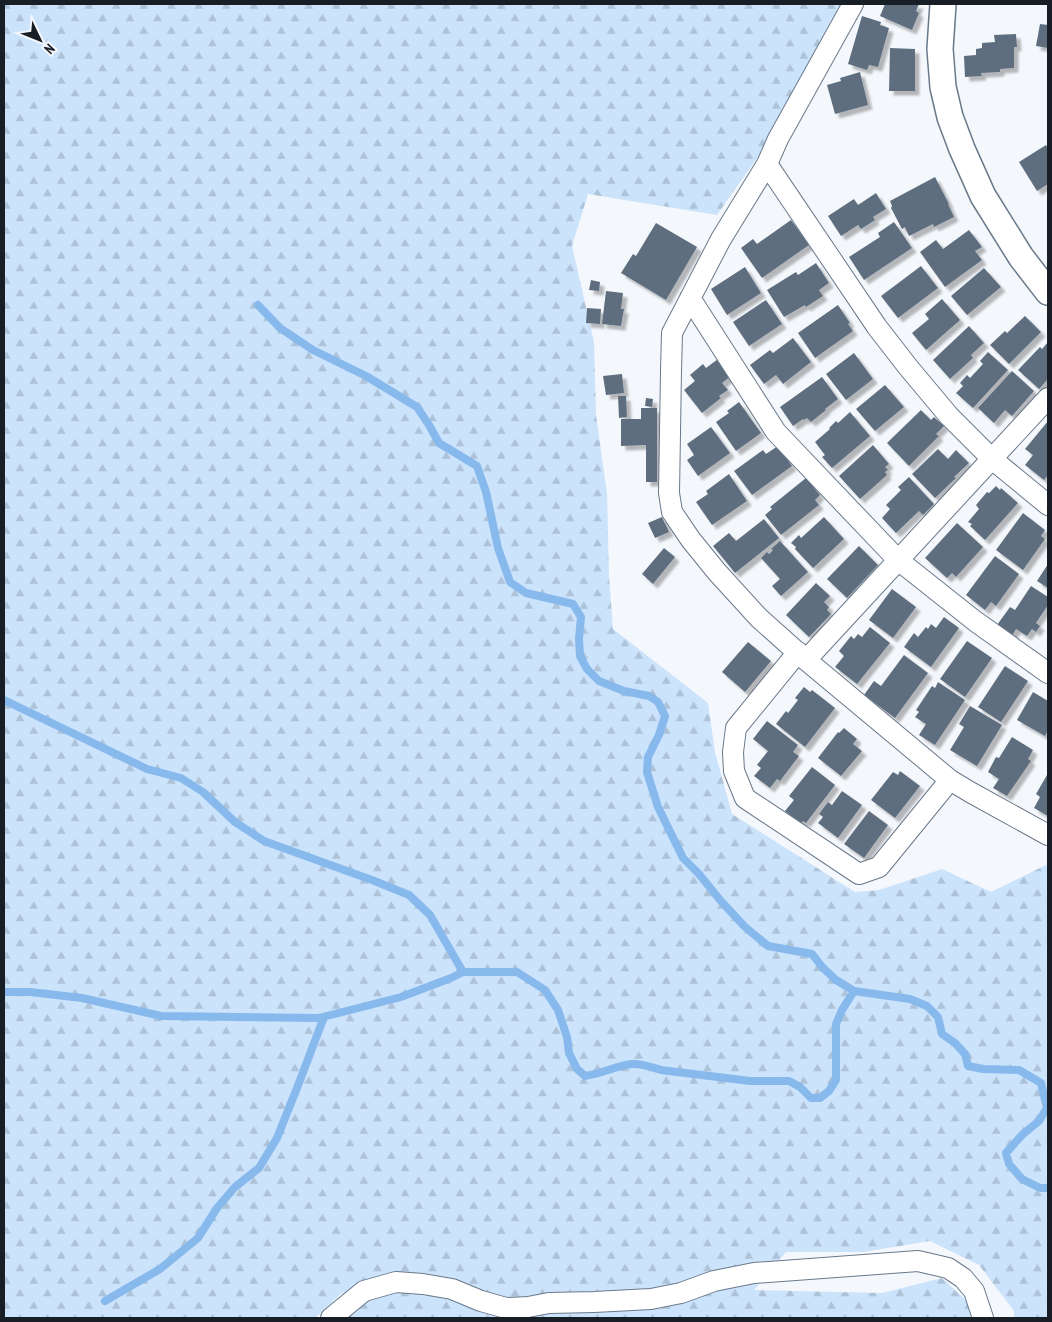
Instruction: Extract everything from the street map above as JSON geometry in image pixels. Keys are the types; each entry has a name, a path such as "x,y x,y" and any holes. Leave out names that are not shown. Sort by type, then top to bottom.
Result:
{"street":[{"path":"853,4 778,138 767,164 721,239 672,333 670,493 672,512 716,572 759,618 802,656 950,780 1048,835"},
{"path":"943,4 940,49 943,87 950,117 983,196 1021,257 1048,292"},
{"path":"767,164 877,327 949,416 992,459 1048,505"},
{"path":"690,298 776,432 898,560 976,621 1048,673"},
{"path":"950,780 879,867 859,874 745,798 734,772 733,752 736,728 802,656 898,560 1048,398"},
{"path":"331,1318 364,1291 396,1282 452,1289 481,1301 506,1308 528,1307 549,1302 651,1299 681,1293 714,1281 754,1272 918,1261 948,1268 962,1278 974,1291 983,1318"}],"green space":[{"path":"4,4 842,4 831,21 767,144 717,215 588,194 572,246 594,342 596,415 607,494 609,576 613,629 708,703 715,752 732,814 855,892 879,890 942,869 991,892 1048,864 1048,1318 1014,1318 1014,1311 979,1265 930,1241 864,1252 786,1252 754,1290 882,1293 942,1278 969,1303 971,1318 333,1318 343,1292 315,1318 4,1318"}],"building":[{"path":"885,4 919,4 916,11 919,13 912,30 880,16"},
{"path":"862,16 881,22 880,25 889,28 878,67 869,65 867,70 848,64"},
{"path":"1040,24 1048,25 1048,48 1036,46"},
{"path":"1016,34 1017,47 1014,47 1014,68 1000,69 1000,72 981,73 982,76 965,77 964,56 976,55 976,49 982,48 982,43 995,42 994,35"},
{"path":"890,48 915,49 915,91 889,91"},
{"path":"860,72 868,105 835,114 827,85 841,81 840,78"},
{"path":"1046,145 1048,148 1048,184 1037,191 1019,162"},
{"path":"935,177 954,217 934,227 933,224 909,236 905,227 902,229 891,208 890,201"},
{"path":"876,193 886,209 873,217 875,220 861,229 858,225 841,236 828,216 854,199 858,205"},
{"path":"791,220 809,245 762,278 741,248 753,239 757,244"},
{"path":"894,222 912,248 864,280 849,257 880,237 878,233"},
{"path":"656,223 697,247 666,300 621,273 633,254 636,256"},
{"path":"969,230 982,247 975,251 982,260 945,287 920,252 936,240 943,249"},
{"path":"816,263 829,283 819,290 823,296 806,307 805,305 784,317 767,290 796,272 798,275"},
{"path":"921,266 938,288 898,318 881,296"},
{"path":"745,267 761,293 727,315 711,289"},
{"path":"984,268 1001,287 967,315 951,296"},
{"path":"591,280 600,282 599,291 589,290"},
{"path":"606,291 623,293 621,309 624,309 621,326 602,324"},
{"path":"942,299 960,320 926,350 912,333 929,319 925,314"},
{"path":"766,300 782,324 749,346 733,322"},
{"path":"838,305 853,331 815,358 798,333"},
{"path":"587,308 601,309 600,324 586,323"},
{"path":"1025,316 1041,332 1009,364 990,345 1005,331 1007,333"},
{"path":"969,326 984,343 971,355 973,358 950,379 933,360"},
{"path":"793,338 811,362 783,384 776,375 764,384 750,365 770,350 773,353"},
{"path":"1048,342 1048,379 1039,389 1018,370 1040,347 1042,349"},
{"path":"988,352 1008,370 973,408 956,393 963,386 960,383 967,375 970,378 983,364 980,361"},
{"path":"854,353 873,379 846,400 826,374"},
{"path":"718,359 731,376 722,383 728,390 702,413 684,390 695,381 690,375 703,364 706,368"},
{"path":"1012,371 1034,391 1012,416 1005,410 994,423 978,408"},
{"path":"622,374 624,393 606,395 603,376"},
{"path":"822,377 838,399 811,422 807,418 793,426 780,407"},
{"path":"885,385 904,407 875,431 856,409"},
{"path":"618,396 626,396 627,417 619,418"},
{"path":"646,398 653,399 652,407 645,406"},
{"path":"739,402 761,433 736,451 716,422 729,413 727,411"},
{"path":"641,408 657,408 657,482 646,482 646,445 621,446 621,419 641,419"},
{"path":"921,410 931,420 934,417 944,426 936,434 939,436 909,466 887,443"},
{"path":"850,412 870,436 832,468 822,457 825,455 815,442 836,421 838,423"},
{"path":"1048,421 1048,475 1044,480 1025,465 1033,455 1025,449"},
{"path":"711,427 730,453 698,476 687,460 694,455 687,444"},
{"path":"873,445 889,464 885,467 888,470 885,472 887,475 860,499 839,476"},
{"path":"778,446 792,466 752,495 734,471 763,450 766,454"},
{"path":"938,449 948,459 956,450 969,463 935,498 912,474"},
{"path":"729,474 747,501 712,525 696,502 708,494 706,491"},
{"path":"909,477 934,504 923,515 919,511 896,533 882,518 890,509 886,505 901,490 898,487"},
{"path":"806,478 820,495 815,500 819,505 781,535 765,515 772,509 770,507"},
{"path":"996,486 1018,503 985,540 970,526 972,524 968,522 979,509 976,505 987,492 989,493"},
{"path":"1023,513 1045,530 1041,536 1045,539 1023,570 996,550"},
{"path":"662,517 669,532 655,538 648,523"},
{"path":"824,517 844,539 813,568 791,543 799,535 801,538"},
{"path":"764,519 779,538 735,573 713,546 729,533 736,541"},
{"path":"957,523 983,547 956,577 952,573 947,578 925,558"},
{"path":"780,541 808,572 781,596 772,586 780,579 761,558 767,552 769,554 773,550 771,549"},
{"path":"859,546 878,565 847,598 827,579"},
{"path":"664,548 675,557 653,584 642,574"},
{"path":"995,556 1019,574 996,606 991,602 985,610 966,595"},
{"path":"1048,564 1048,588 1037,581"},
{"path":"816,583 830,596 824,602 829,607 827,610 831,614 809,637 786,615"},
{"path":"1031,586 1048,597 1048,605 1036,623 1040,626 1036,632 1032,629 1027,636 1016,629 1012,636 997,625 1010,607 1015,610"},
{"path":"892,589 916,607 893,638 869,620"},
{"path":"944,617 959,628 931,667 904,647 914,633 918,637 931,624 936,628"},
{"path":"870,627 890,643 857,684 835,667 844,656 839,651 851,636 854,639 858,634 862,637"},
{"path":"967,641 992,658 965,697 940,679"},
{"path":"748,642 771,661 745,692 722,672"},
{"path":"904,655 928,673 895,718 864,695 874,681 881,686"},
{"path":"1005,666 1028,681 1001,722 978,707"},
{"path":"938,682 965,700 935,745 919,735 926,724 915,717 919,712 916,710 932,686 935,688"},
{"path":"804,687 810,692 812,690 835,708 805,747 776,724 798,700 795,698"},
{"path":"1033,692 1048,701 1048,730 1045,736 1017,720"},
{"path":"970,706 1002,725 977,766 950,750 964,727 959,724"},
{"path":"767,721 798,745 793,752 799,756 780,781 777,779 770,788 754,776 761,768 757,765 768,751 753,739"},
{"path":"844,728 857,739 853,744 862,751 841,776 818,758 838,732"},
{"path":"1012,737 1033,750 1028,759 1031,761 1007,796 993,788 999,779 988,772 996,757 999,758"},
{"path":"812,767 835,785 806,823 803,821 801,824 785,811 794,800 789,796"},
{"path":"900,771 920,786 895,818 871,800 893,772 898,775"},
{"path":"1047,775 1048,816 1034,808 1040,797 1036,794"},
{"path":"842,791 862,805 838,838 818,823 823,817 819,814 828,802 832,805"},
{"path":"869,811 888,825 864,858 844,844"}],"waterway":[{"path":"258,305 280,328 313,350 366,376 417,407 439,443 477,466 486,492 498,548 510,582 526,593 573,604 581,617 580,656 587,669 599,681 624,691 649,696 658,702 665,716 659,735 648,757 647,772 658,807 683,858 745,927 768,946 812,954 836,980 854,991 910,999 927,1006 938,1017 942,1034 955,1043 965,1054 968,1066 983,1069 1019,1070 1041,1083 1047,1108 1039,1121 1022,1135 1006,1153 1009,1164 1022,1179 1040,1188 1048,1188"},
{"path":"4,700 147,769 181,778 203,792 235,822 264,841 409,895 430,915 463,972"},
{"path":"4,992 30,992 82,998 161,1016 319,1018 401,997 463,972 517,972 545,990 558,1010 567,1037 569,1053 577,1069 585,1076 625,1065 639,1064 661,1070 750,1081 789,1081 800,1087 811,1098 820,1098 829,1091 836,1080 836,1024 854,991"},
{"path":"105,1301 160,1269 198,1238 217,1208 235,1187 259,1168 277,1138 324,1017"}]}
